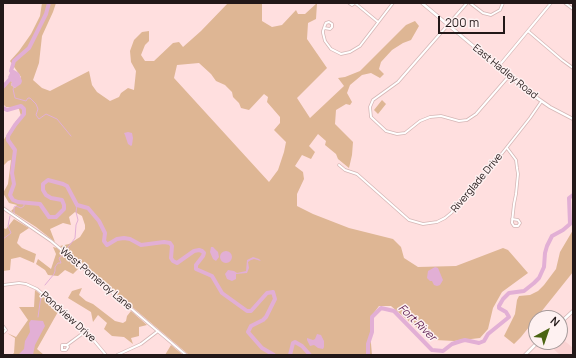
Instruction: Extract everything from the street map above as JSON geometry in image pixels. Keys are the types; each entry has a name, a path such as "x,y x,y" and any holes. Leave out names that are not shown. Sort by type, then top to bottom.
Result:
{"street":[{"path":"349,3 352,5 355,3 378,22"},
{"path":"324,28 330,29 332,24 326,22 324,28 324,37 328,45 336,52 345,54 354,51 359,47 393,3"},
{"name":"East Hadley Road","path":"422,3 498,68 541,102 573,119"},
{"path":"503,3 500,10 491,15 483,13 468,3 398,82 375,98 370,104 370,113 373,120 388,132 399,134 405,133 420,121 430,117 441,116 461,121 472,118 509,76"},
{"path":"498,68 551,3"},
{"path":"565,3 573,10"},
{"path":"528,31 573,68"},
{"name":"Riverglade Drive","path":"339,165 345,170 358,175 407,218 418,223 429,224 442,220 452,213 507,148 541,102"},
{"path":"507,148 516,160 518,174 512,219 513,225 519,225 518,220 512,219"},
{"name":"West Pomeroy Lane","path":"3,208 51,241 186,355"},
{"name":"Pondview Drive","path":"3,285 19,283 32,286 37,289 86,331 106,355"},
{"path":"3,326 6,330 3,333"},
{"path":"67,345 86,331"},
{"path":"117,355 141,344 158,331"}],"shaded area":[{"path":"42,3 56,3 42,36 39,63 33,80 42,88 50,91 89,71 92,85 97,92 110,101 119,97 121,93 128,88 134,90 136,71 131,62 130,51 134,40 142,32 149,31 149,41 145,45 141,55 145,61 154,61 173,43 179,42 183,47 228,3 262,3 262,21 272,27 282,25 296,10 298,14 305,14 317,3 316,19 308,23 307,39 327,68 297,98 310,118 344,86 338,78 360,71 406,25 415,21 419,26 411,40 392,50 381,62 379,69 384,74 380,78 371,73 362,75 350,85 347,93 352,102 350,105 346,104 336,110 335,124 353,142 349,168 325,145 326,141 318,134 309,146 315,152 311,159 302,155 295,166 303,172 304,179 297,194 297,206 349,228 393,239 401,247 404,258 418,267 456,266 503,248 508,250 528,273 502,292 493,308 488,329 480,338 454,341 436,340 418,329 391,306 379,306 370,318 372,355 189,355 60,246 69,244 80,237 85,229 82,216 75,212 69,217 71,225 63,223 50,229 55,242 36,227 11,211 17,205 9,203 3,193 8,184 11,160 3,166 3,141 21,116 19,109 6,107 3,104 3,89 10,79 12,82 11,85 15,88 21,77 10,61 31,34 40,16","holes":["199,63 216,81 225,85 232,92 233,97 239,103 241,108 249,110 264,94 268,97 267,102 280,117 280,123 274,130 286,142 278,170 269,182 174,78 177,65"]},
{"path":"14,70 19,73 22,81 21,84 15,88 11,85 12,82 8,77 11,71"},
{"path":"382,100 386,104 378,114 374,110"},
{"path":"124,133 132,133 133,138 131,146 128,144"},
{"path":"14,219 29,228 20,234 17,243 22,248 36,254 34,263 20,257 11,259 10,270 3,271 3,228 6,229"},
{"path":"573,230 573,272 543,310 528,310 528,328 514,344 504,336 515,314 519,296 530,295 538,291 544,285 556,269 560,252"},
{"path":"53,247 57,248 79,268 73,274 65,270 58,276 48,275 45,270 36,264 38,259 51,269 56,254"},
{"path":"211,247 218,252 219,257 216,261 213,259 210,252"},
{"path":"224,251 228,251 232,257 228,263 224,263 220,259 220,255"},
{"path":"253,257 261,261 254,259 251,260 248,262 249,268 247,273 236,274 236,279 232,281 227,279 225,274 228,270 237,273 246,271 247,260"},
{"path":"435,267 438,268 443,280 440,285 437,286 427,278 428,271"},
{"path":"82,288 79,295 115,321 123,323 126,321 127,316 131,311 147,325 139,327 139,336 131,338 133,344 124,337 112,336 104,329 107,323 98,315 93,322 91,312 68,298 72,291"},
{"path":"35,290 59,310 37,349 44,355 12,355 14,353 15,338 7,333 16,337 28,320 19,307 34,307"},
{"path":"31,320 43,321 45,326 35,345 33,355 18,355 24,349 25,341 30,332 29,323"},
{"path":"317,334 321,335 324,341 323,349 314,345 310,346 307,340 307,338 313,340 315,339"},
{"path":"568,344 573,348 573,355 560,355 555,350 568,350"},
{"path":"171,345 183,355 165,355"}],"waterway":[{"name":"Fort River","path":"14,73 11,71 14,61 29,48 46,14 49,3"},
{"name":"Fort River","path":"3,87 10,79 14,80"},
{"path":"14,87 15,98 26,101 30,98 36,104 38,109 36,115 39,119 46,114 57,119 71,136"},
{"name":"Fort River","path":"3,108 7,110 21,106 24,109 24,114 8,136 8,140 15,150 12,173 14,184 10,195 13,200 18,202 40,204 49,217 56,217 64,209 64,205 62,200 51,198 46,195 43,190 43,184 48,180 63,184 67,186 77,205 88,208 99,221 105,233 104,241 107,245 117,239 124,238 130,239 141,245 164,242 170,243 172,246 171,258 177,263 194,251 202,251 204,253 196,265 196,269 212,276 222,293 247,311 251,311 267,293 273,292 275,299 266,317 251,326 248,332 262,348 274,355"},
{"name":"Fort River","path":"368,355 368,344 372,332 372,317 381,308 394,311 432,350 443,351 452,344 465,340 479,343 484,341 488,334 509,317 506,312 499,308 503,299 509,293 524,291 539,278 544,267 547,246 552,236 570,224 569,198 573,195"},
{"path":"14,213 14,207 16,206 21,208 24,206 24,203"},
{"path":"66,250 75,238 78,220 76,212 77,205"},
{"path":"3,239 11,233 8,226 10,216"},
{"path":"45,285 54,274 55,267 58,263 61,263 59,258 63,255 63,253"},
{"path":"38,317 41,296"},
{"name":"Fort River","path":"290,355 293,343 295,342 302,346 310,355"}]}
